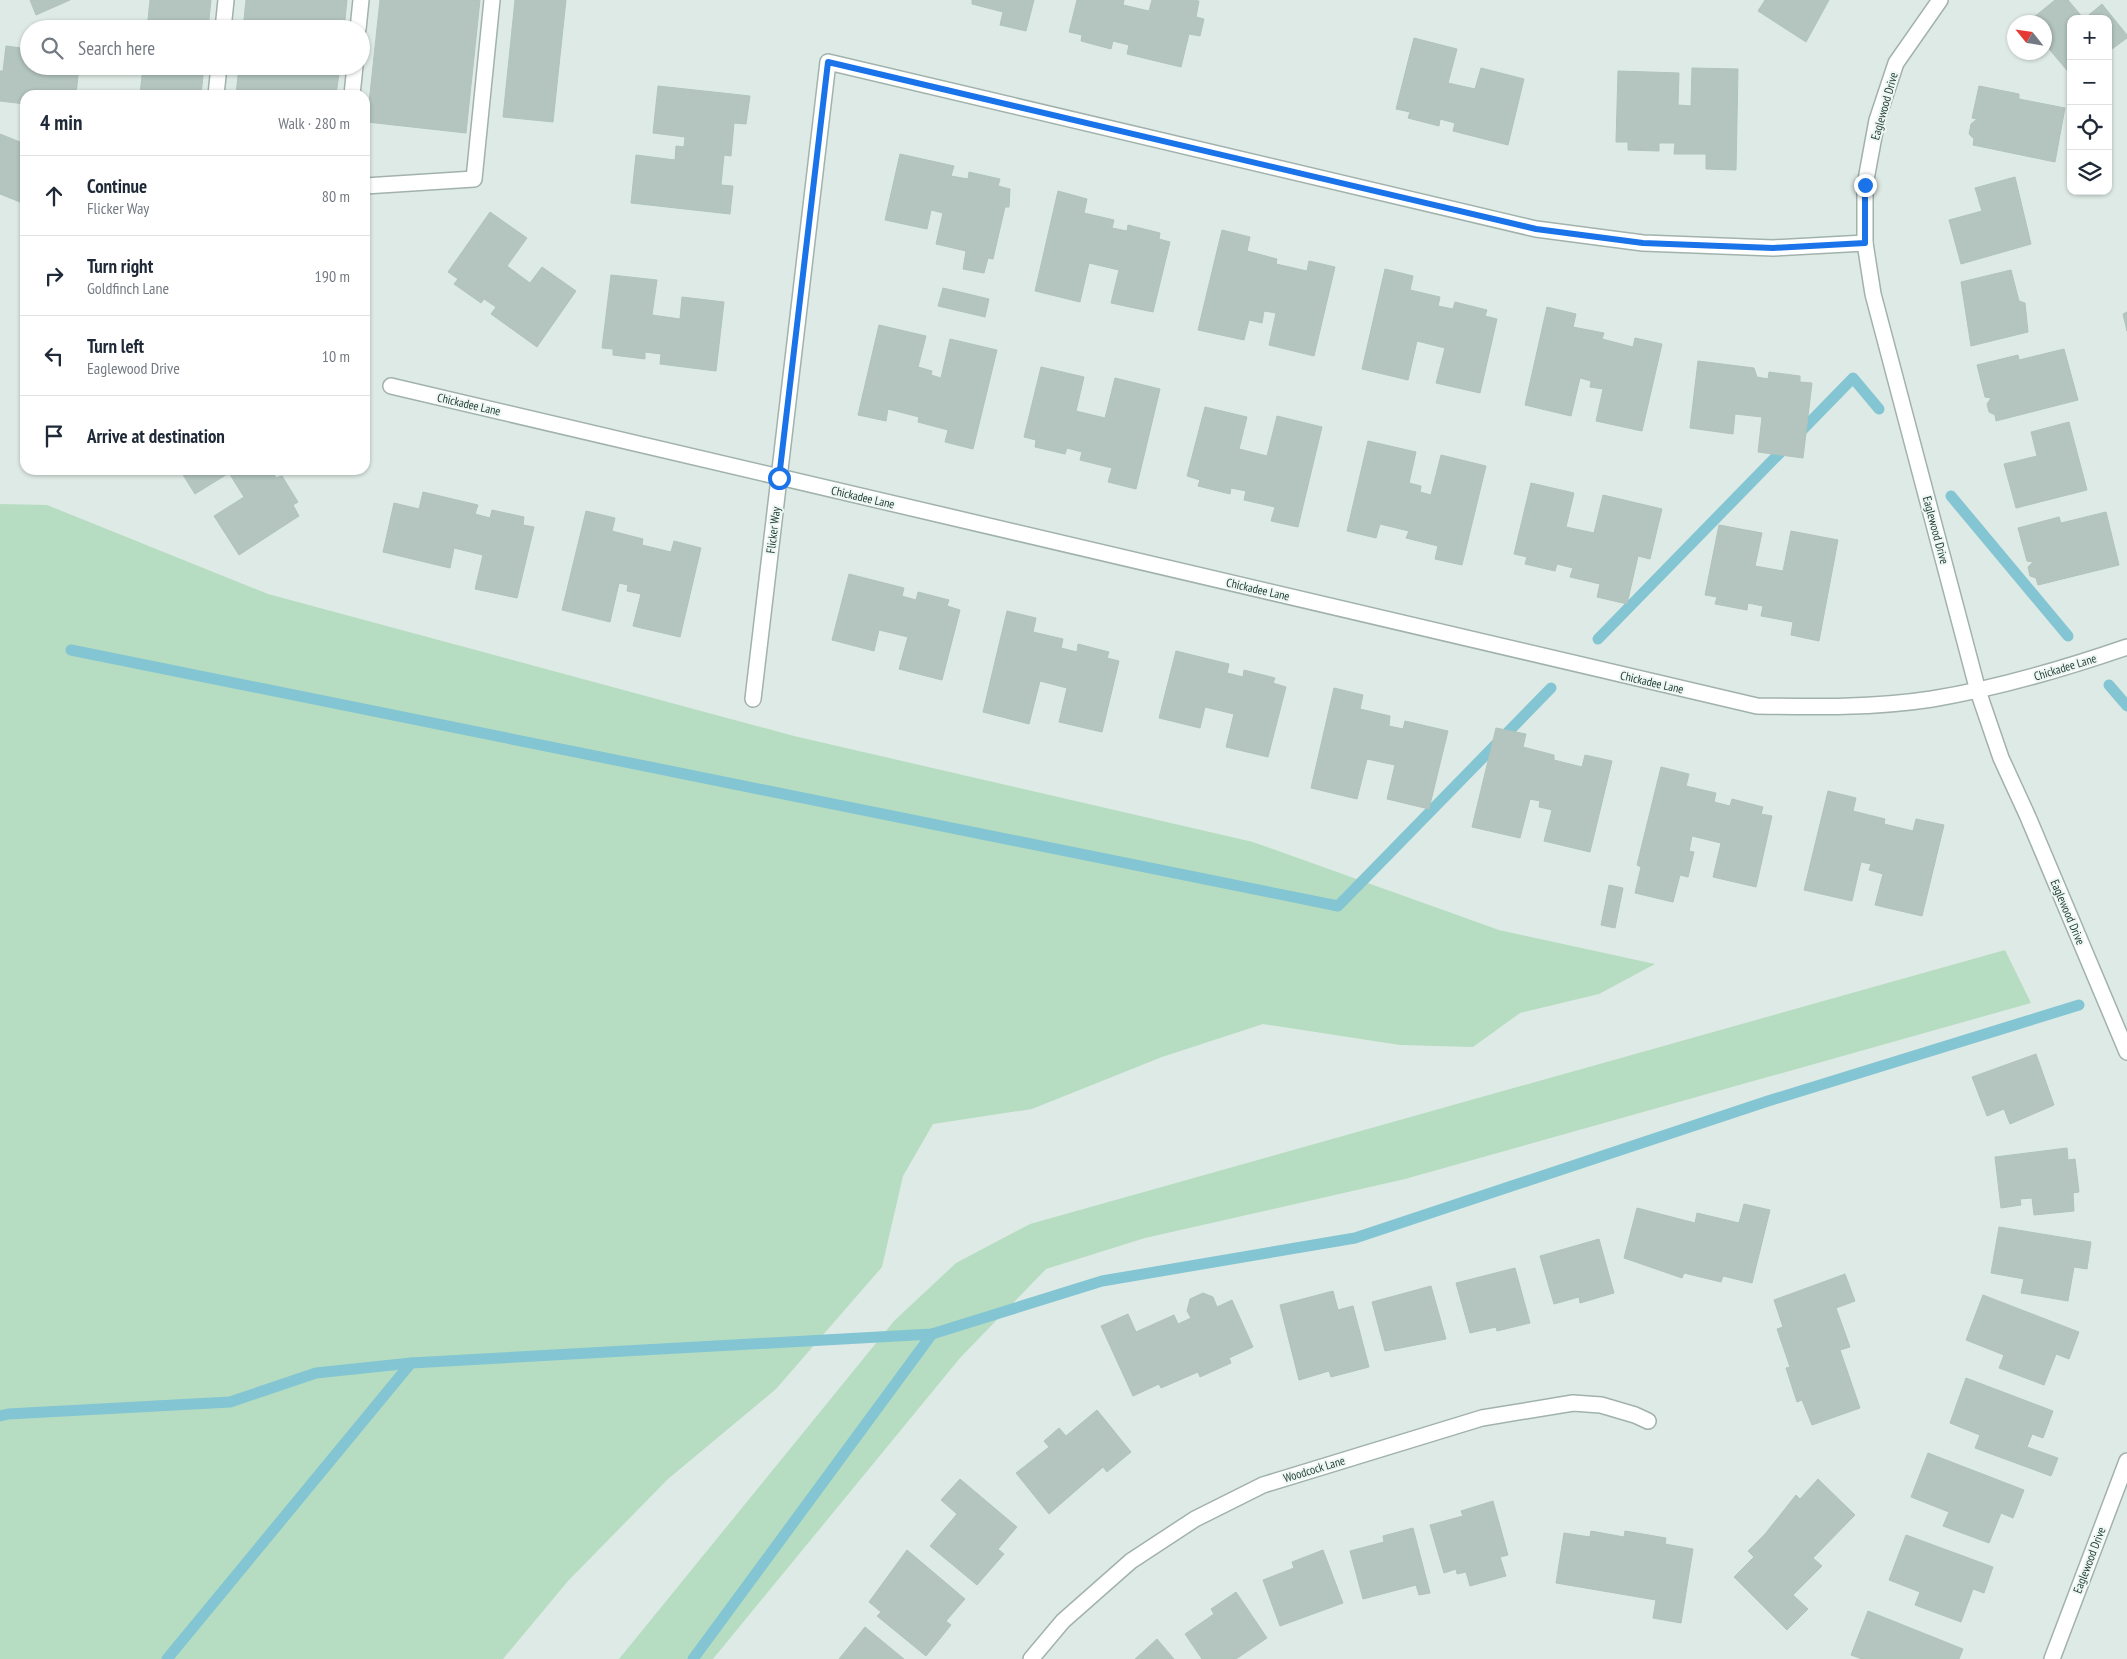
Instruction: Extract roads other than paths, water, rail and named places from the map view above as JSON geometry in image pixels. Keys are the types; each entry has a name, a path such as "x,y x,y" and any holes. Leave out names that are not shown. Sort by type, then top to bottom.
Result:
{"street":[{"path":"224,20 226,0"},
{"path":"359,20 361,0"},
{"path":"370,186 474,179 492,0"},
{"name":"Eaglewood Drive","path":"1940,0 1896,63 1877,120 1865,185 1865,243 1873,294 1978,691 2001,758 2127,1052"},
{"name":"Flicker Way","path":"754,699 828,62 1536,229 1643,243 1773,248 1865,243"},
{"path":"217,90 218,75"},
{"path":"352,90 353,75"},
{"name":"Chickadee Lane","path":"390,386 1757,706 1844,707 1930,699 1978,691 2049,674 2127,647"},
{"name":"Woodcock Lane","path":"1031,1659 1063,1621 1132,1561 1195,1519 1263,1485 1482,1418 1536,1409 1573,1403 1601,1405 1636,1415 1648,1421"},
{"name":"Eaglewood Drive","path":"2052,1659 2127,1461"}],"waterway":[{"path":"1598,639 1853,378 1879,409"},
{"path":"1951,496 2068,636"},
{"path":"71,650 1338,906 1551,688"},
{"path":"2109,685 2127,706"},
{"path":"0,1416 8,1414 230,1402 316,1373 411,1363 932,1334 1102,1281 1355,1238 1768,1101 2079,1005"},
{"path":"693,1659 932,1334"},
{"path":"167,1659 411,1363"}]}
